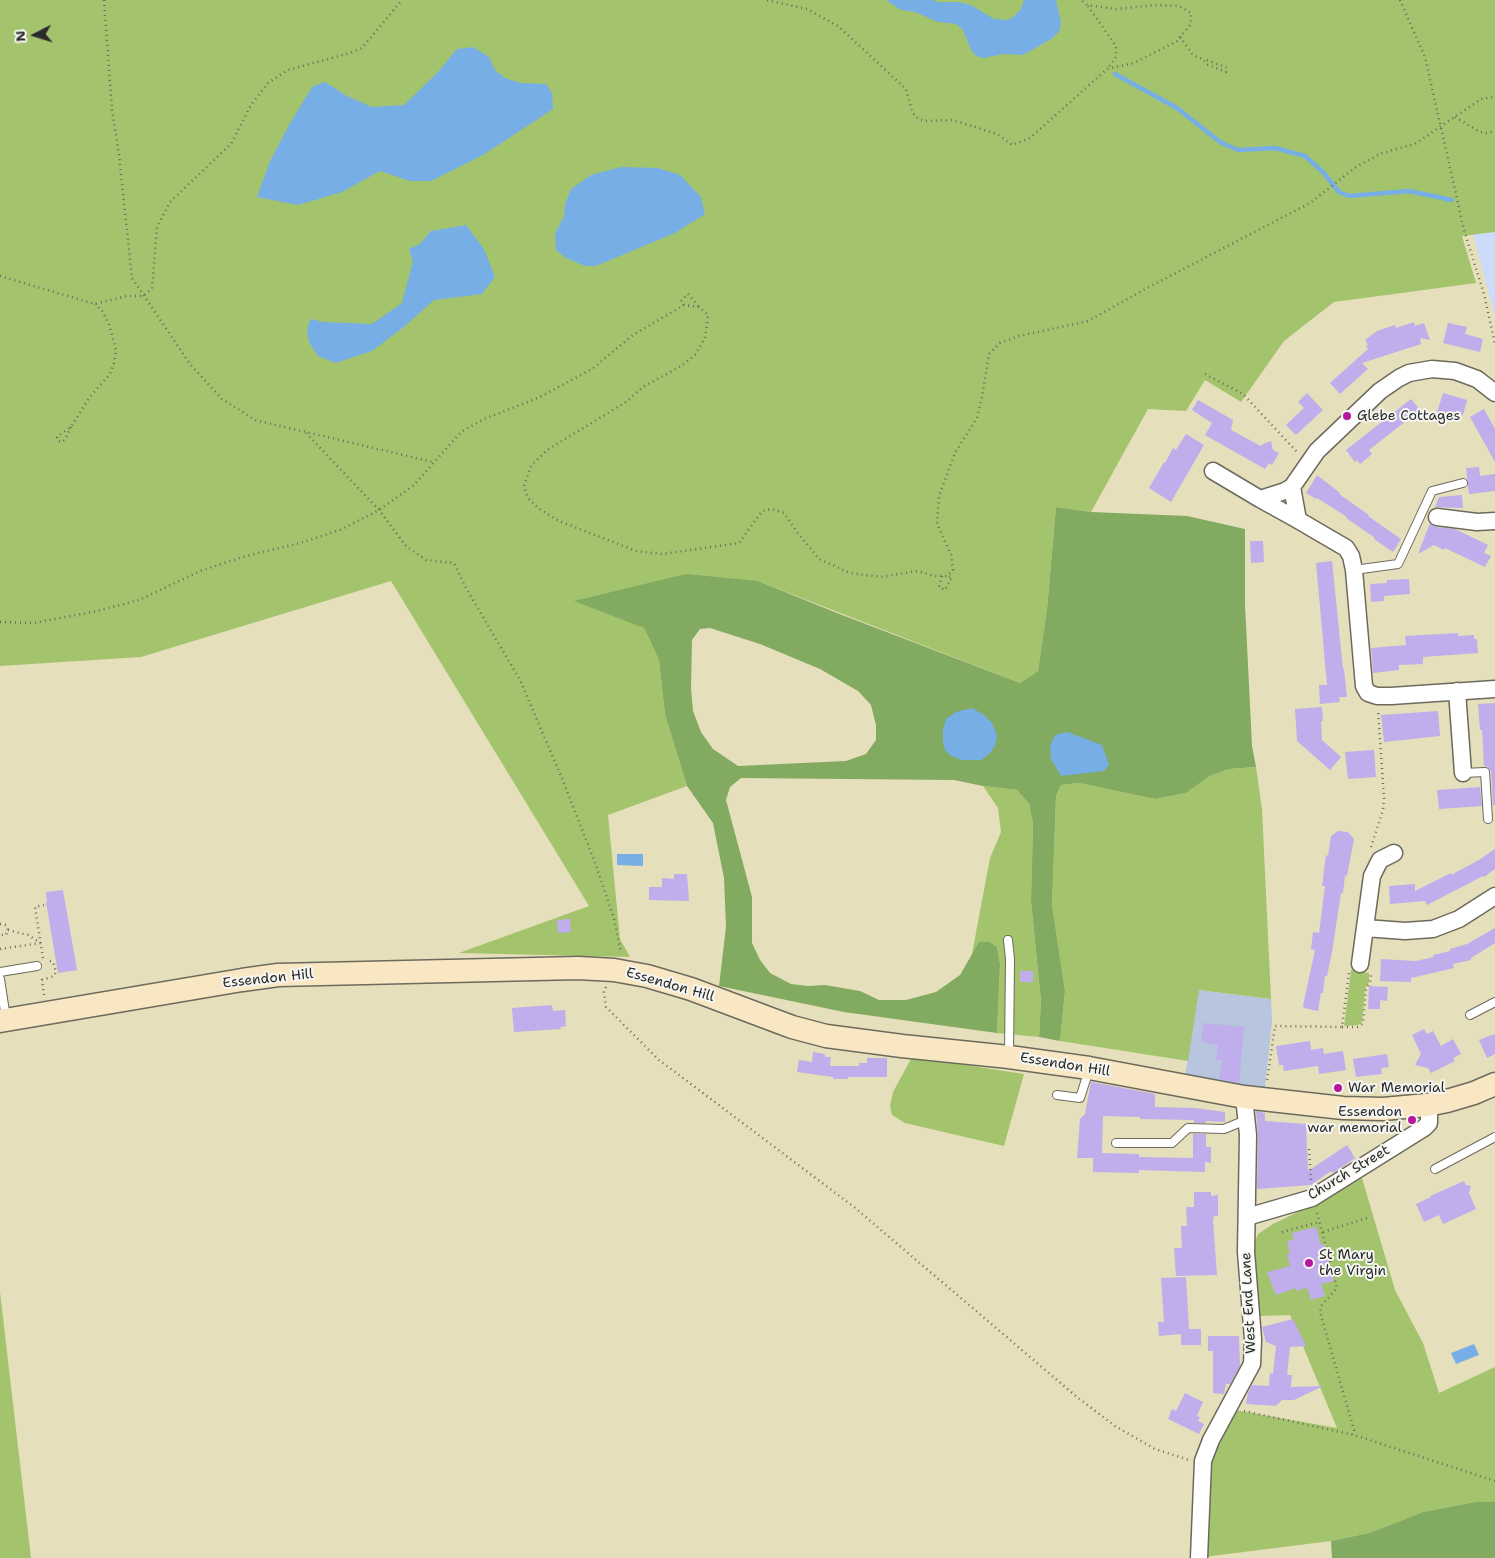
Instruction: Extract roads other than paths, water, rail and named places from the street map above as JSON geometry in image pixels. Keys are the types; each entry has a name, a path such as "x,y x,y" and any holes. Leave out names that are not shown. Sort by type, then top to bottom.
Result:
{"main road":[{"name":"Essendon Hill","path":"3,1020 278,975 578,968 618,961 647,976 691,989 792,1027 826,1036 902,1046 1009,1056 1089,1068 1254,1098 1343,1108 1375,1109 1426,1105 1474,1093 1495,1084"}],"street":[{"path":"1260,499 1292,487 1317,451 1373,398 1399,378 1426,370 1443,369 1477,379 1495,393"},
{"path":"1213,471 1346,548 1351,556 1354,570 1364,686 1368,693 1378,696 1495,689"},
{"path":"1292,487 1298,520"},
{"path":"1437,517 1477,522 1495,521"},
{"path":"1457,691 1463,773"},
{"path":"1355,968 1365,928 1372,876 1380,860 1394,853"},
{"path":"1365,928 1405,932 1433,929 1459,918 1495,896"},
{"name":"West End Lane","path":"1199,1558 1203,1461 1210,1440 1252,1364 1253,1339 1246,1252 1248,1143 1246,1120 1254,1098"},
{"name":"Church Street","path":"1246,1216 1312,1198 1424,1128 1429,1123 1426,1105"}],"lane":[{"path":"1354,570 1398,564 1432,490 1463,483"},
{"path":"1463,773 1484,772 1488,819"},
{"path":"1008,940 1010,959 1009,1056"},
{"path":"0,972 37,966"},
{"path":"0,979 3,1020"},
{"path":"1470,1015 1495,1002"},
{"path":"1057,1095 1080,1098 1089,1068"},
{"path":"1116,1143 1172,1143 1188,1128 1224,1129 1246,1120"},
{"path":"1435,1169 1495,1137"}],"water":[{"path":"886,0 958,2 971,5 994,19 1008,20 1021,9 1024,0 1056,0 1061,22 1059,32 1051,39 1023,55 1003,54 984,58 976,56 971,50 963,30 956,24 938,22 915,12 901,10"},
{"path":"473,47 489,57 495,70 505,78 520,83 546,84 552,93 553,109 483,155 431,181 410,181 380,171 342,192 298,205 257,197 270,161 312,87 325,82 347,96 372,107 404,105 438,72 457,49"},
{"path":"621,167 658,168 680,175 701,197 705,214 675,233 596,266 585,266 566,258 556,250 555,234 564,216 565,204 571,189 591,175"},
{"path":"466,225 484,249 495,277 482,294 434,300 405,326 372,351 336,363 318,356 309,342 307,331 310,319 323,322 372,324 402,303 413,261 409,249 420,244 431,231"},
{"path":"972,708 984,715 992,723 997,735 995,746 981,760 962,760 951,756 945,750 943,729 946,719 956,712"},
{"path":"1067,732 1102,745 1109,765 1104,771 1061,776 1051,759 1050,746 1055,735"},
{"path":"617,854 643,854 643,866 617,865"},
{"path":"1474,1344 1479,1355 1456,1364 1451,1353"}],"waterway":[{"path":"1115,74 1177,108 1220,142 1238,150 1275,148 1305,156 1323,172 1339,192 1349,196 1409,191 1452,200"}],"place":[{"name":"Glebe Cottages","path":"1347,416"},
{"name":"War Memorial","path":"1338,1088"},
{"name":"Essendon war memorial","path":"1412,1120"},
{"name":"St Mary the Virgin","path":"1309,1263"}]}
